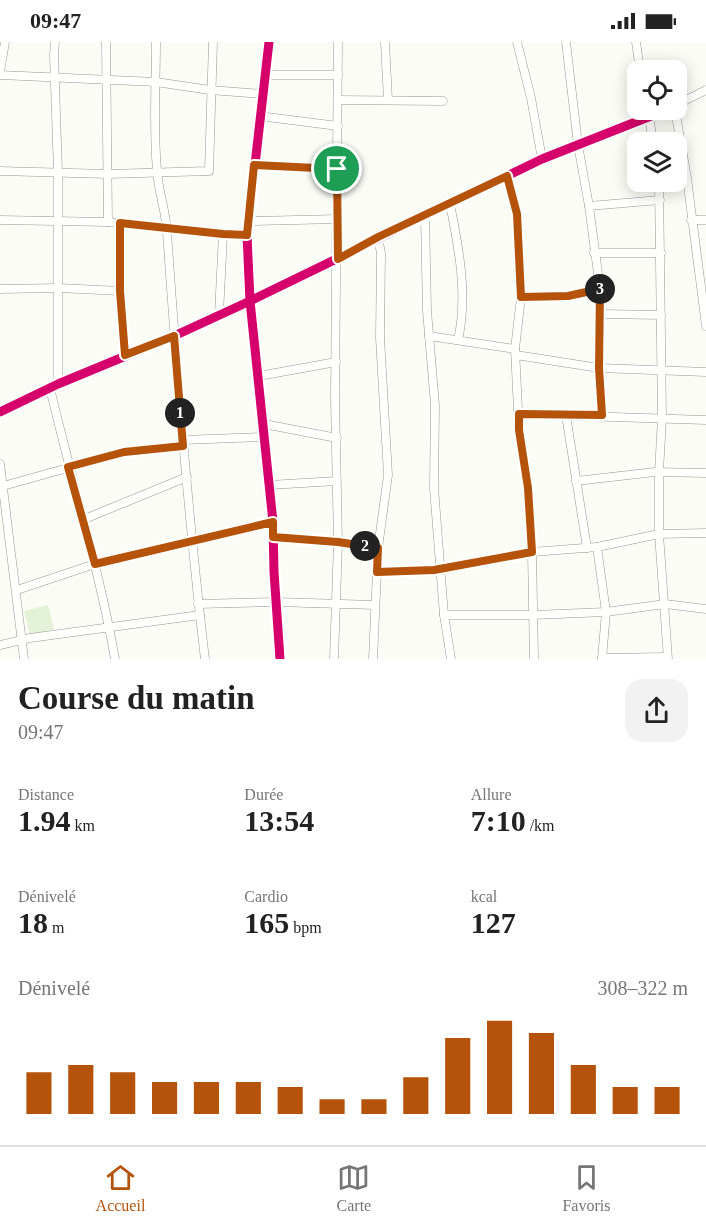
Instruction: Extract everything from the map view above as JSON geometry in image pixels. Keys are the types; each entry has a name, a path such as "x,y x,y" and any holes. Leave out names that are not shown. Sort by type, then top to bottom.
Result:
{"street":[{"path":"5,42 0,74 156,82 210,90 263,94"},
{"path":"55,42 59,288 54,386 68,467 95,564 115,659"},
{"path":"106,42 108,222"},
{"path":"156,42 157,172 167,228 191,542 205,659"},
{"path":"0,171 108,174 210,171 210,90 213,42"},
{"path":"269,42 247,235 250,301 273,522 280,659"},
{"path":"334,659 338,542 336,362 338,42"},
{"path":"385,42 388,100"},
{"path":"517,42 531,98 542,159"},
{"path":"566,42 578,145 600,289 599,368 602,415"},
{"path":"636,42 639,60"},
{"path":"266,75 338,75"},
{"path":"687,101 706,90"},
{"path":"338,100 443,100"},
{"path":"259,116 338,126"},
{"path":"0,412 54,386 174,336 250,301 542,159 633,120"},
{"path":"254,165 337,169"},
{"path":"507,176 517,214 521,297 515,352 519,430 528,488 532,552 534,659"},
{"path":"687,178 691,220 703,284 706,326"},
{"path":"597,547 606,612 602,658 668,658 659,534 662,417 660,192"},
{"path":"589,206 660,200"},
{"path":"450,204 458,244 463,296 458,340"},
{"path":"425,216 429,336 435,405 434,488 444,615 451,659"},
{"path":"249,221 338,219"},
{"path":"0,220 108,222 247,235"},
{"path":"691,220 706,220"},
{"path":"120,223 120,291 125,355"},
{"path":"219,314 223,234"},
{"path":"373,659 378,548 388,475 380,338 381,254 378,237"},
{"path":"594,253 661,253"},
{"path":"0,289 59,288 120,291"},
{"path":"521,297 568,296 600,289"},
{"path":"601,314 661,315"},
{"path":"429,336 599,368 706,372"},
{"path":"259,376 336,362"},
{"path":"519,414 706,420"},
{"path":"566,415 587,548"},
{"path":"264,424 337,438"},
{"path":"3,486 124,452 183,443 264,437"},
{"path":"0,464 3,515 17,590 24,659"},
{"path":"576,481 659,472 706,473"},
{"path":"82,520 187,477"},
{"path":"269,485 337,481"},
{"path":"17,590 95,564 273,522"},
{"path":"377,572 441,568 532,552 597,547 659,534 706,532"},
{"path":"273,537 378,548"},
{"path":"198,604 276,602 375,605"},
{"path":"444,615 606,612 665,604 706,609"},
{"path":"0,645 200,615"}],"green space":[{"path":"48,605 54,629 30,635 24,611"}],"cycle path":[{"path":"269,42 247,235 250,301 273,522 280,659"},
{"path":"0,412 58,384 174,336 250,301 542,159 641,120"}],"route":[{"path":"254,165 337,169 338,259 378,237 507,176 517,214 521,297 568,296 600,289 599,368 602,415 519,414 519,430 528,488 532,552 434,570 377,572 378,548 273,537 273,522 95,564 68,467 124,452 183,446 174,336 125,355 120,291 120,223 247,235 254,165"}]}
